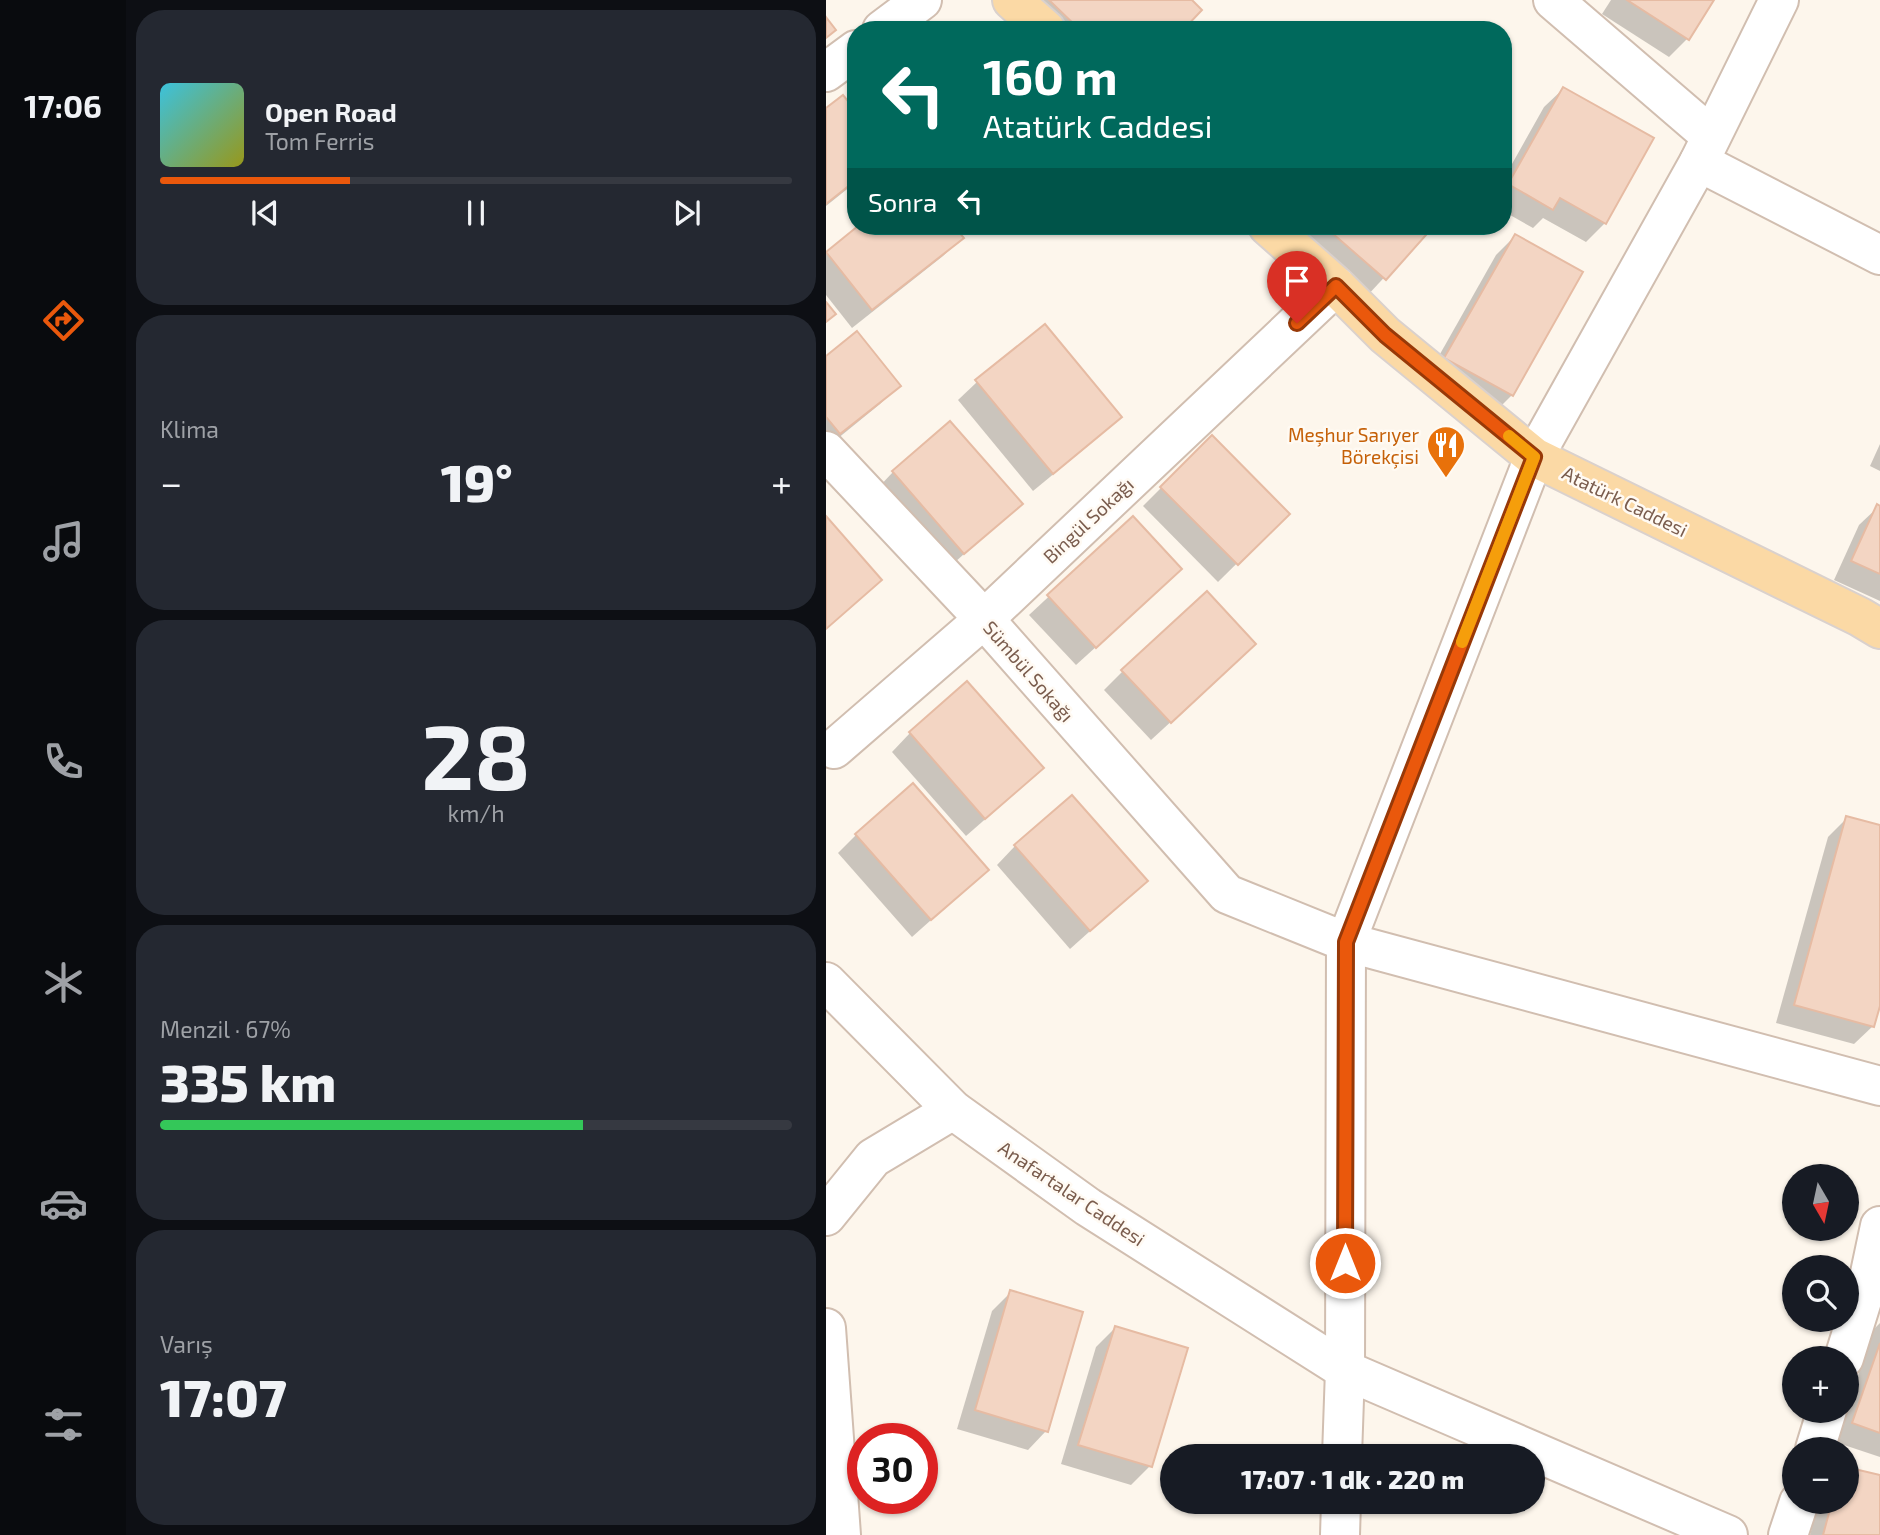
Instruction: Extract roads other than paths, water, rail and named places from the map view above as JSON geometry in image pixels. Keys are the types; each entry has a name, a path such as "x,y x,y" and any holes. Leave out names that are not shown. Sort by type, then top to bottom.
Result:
{"main road":[{"path":"1012,0 1036,21"},
{"name":"Atatürk Caddesi","path":"1278,235 1336,286 1385,335 1534,457 1880,629"}],"street":[{"path":"894,21 922,0"},
{"path":"1553,0 1705,149 1880,255"},
{"path":"1342,1444 1346,942 1534,457 1705,149 1779,0"},
{"path":"826,72 847,57"},
{"name":"Bingül Sokağı","path":"834,749 984,619 1336,286"},
{"name":"Sümbül Sokağı","path":"826,451 984,619 1227,894 1346,942"},
{"path":"1346,942 1880,1086"},
{"name":"Anafartalar Caddesi","path":"826,982 953,1110 1088,1207 1345,1370 1728,1535"},
{"path":"826,1216 873,1158 953,1110"},
{"path":"1849,1346 1875,1279 1880,1226"},
{"path":"826,1328 841,1535"},
{"path":"1340,1535 1341,1514"},
{"path":"1788,1535 1794,1514"}],"place":[{"name":"Meşhur Sarıyer Börekçisi","path":"1446,479"}]}
